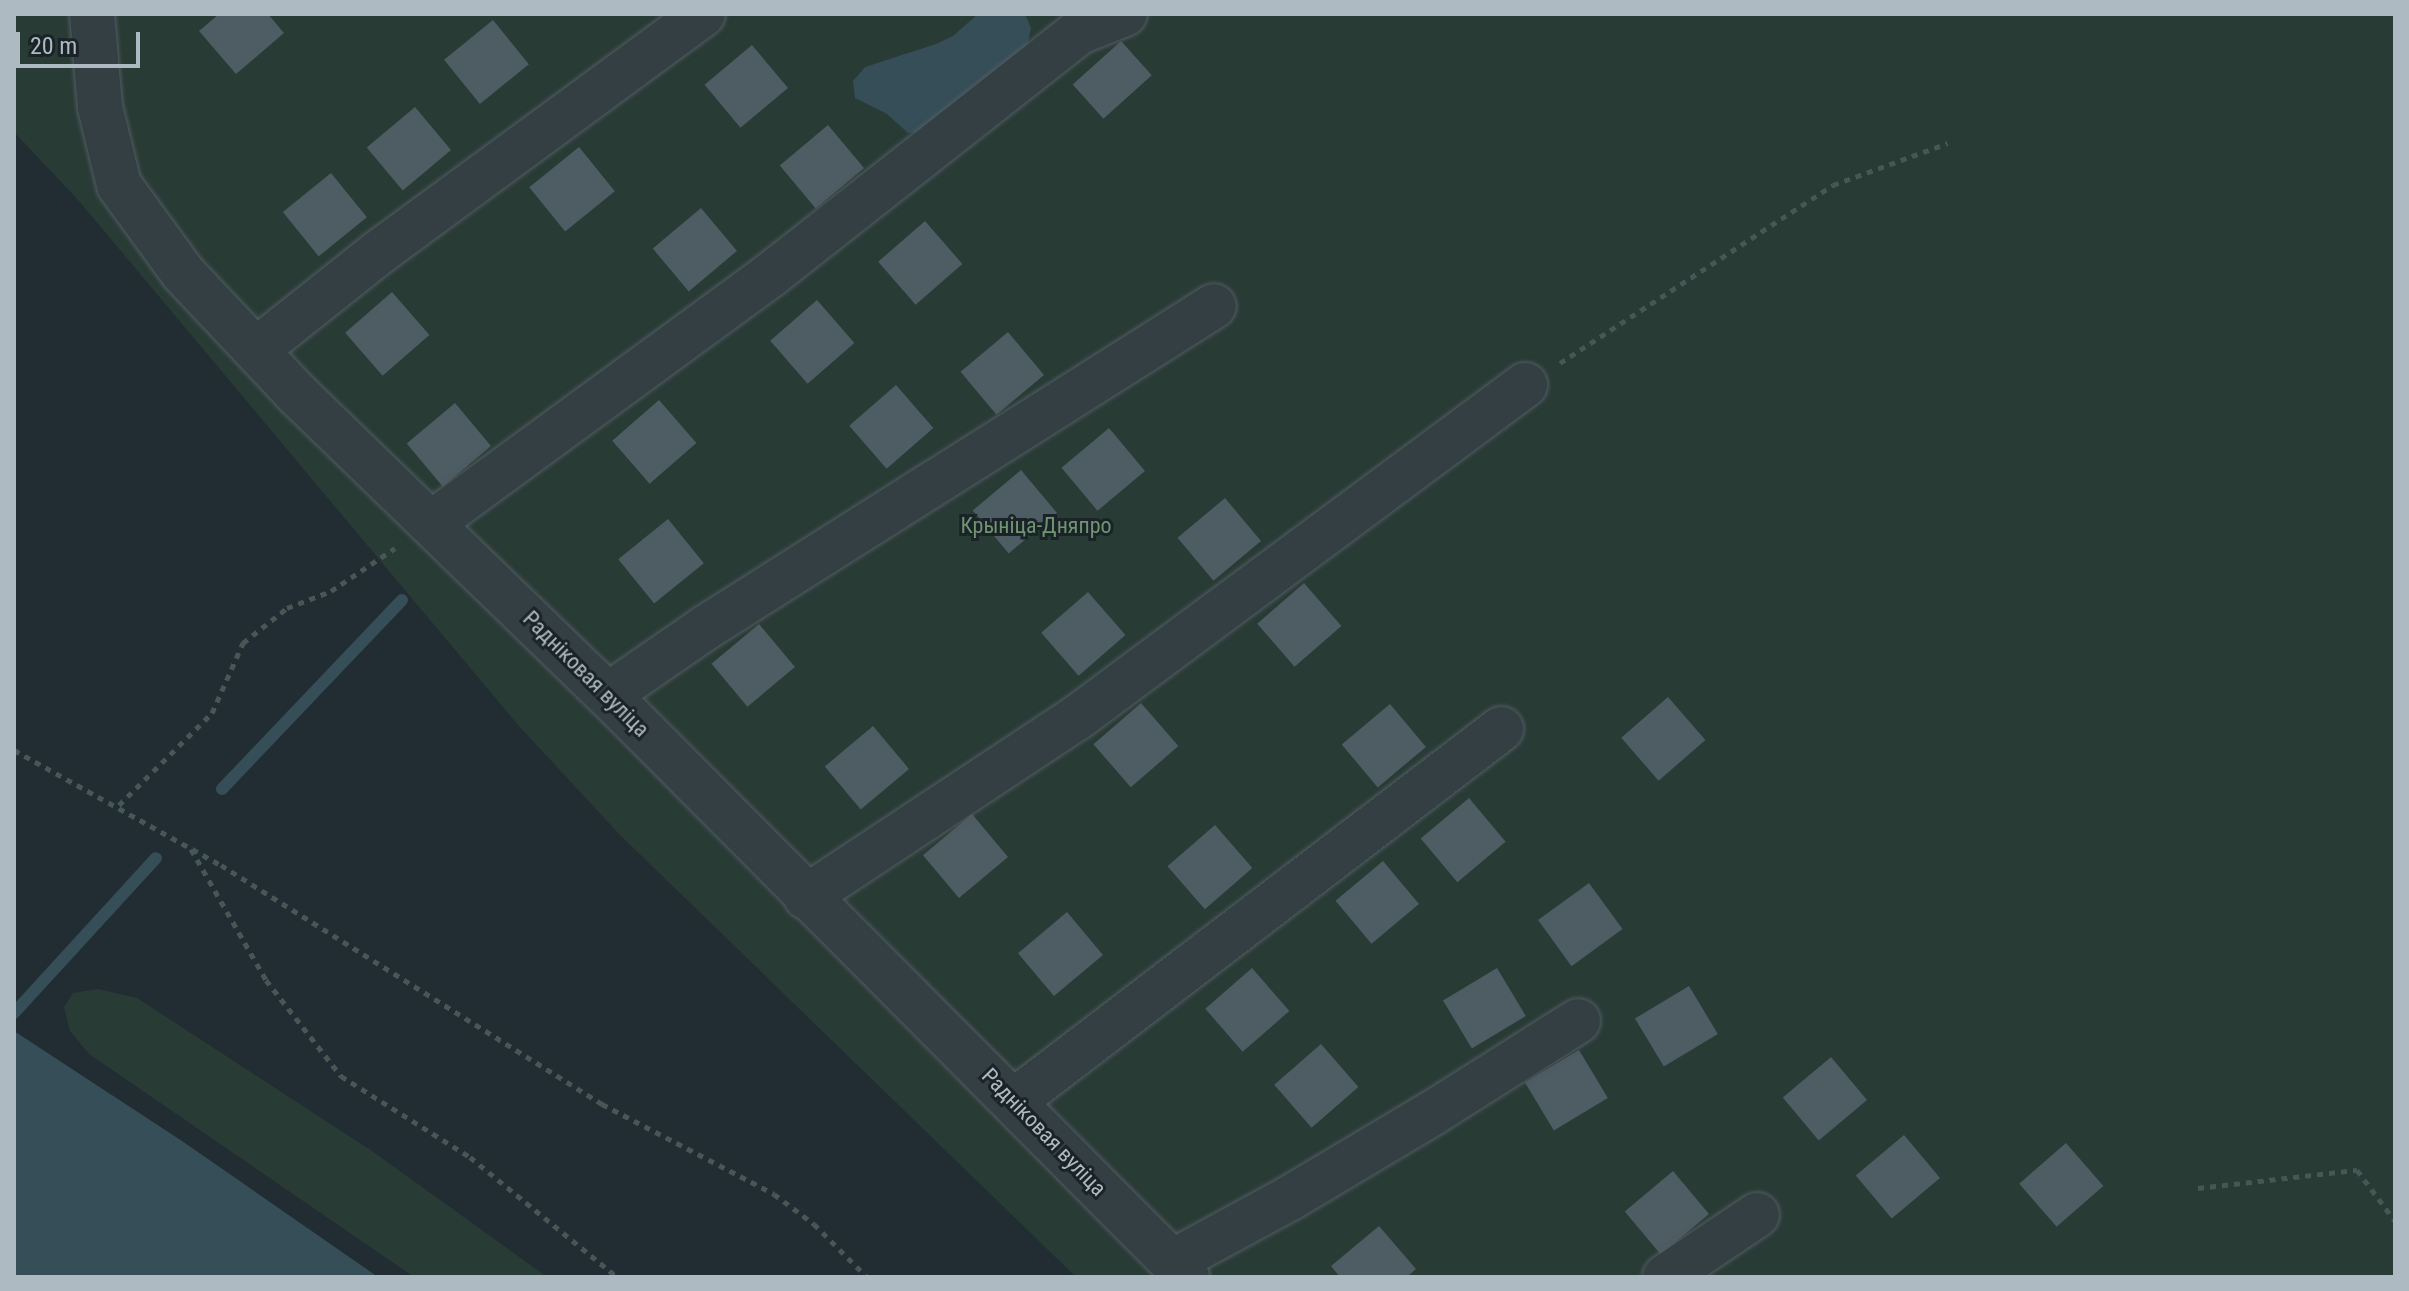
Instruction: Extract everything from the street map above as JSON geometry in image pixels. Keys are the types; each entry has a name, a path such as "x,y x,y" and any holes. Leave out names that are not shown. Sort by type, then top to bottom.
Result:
{"street":[{"name":"Радніковая вуліца","path":"92,14 100,107 119,185 138,216 183,273 344,441 433,522 608,695 1180,1270"},
{"path":"256,350 378,253 703,14"},
{"path":"433,522 769,276 1079,32 1125,14"},
{"path":"608,695 705,628 1214,306"},
{"path":"806,897 1078,717 1525,385"},
{"path":"1014,1101 1501,729"},
{"path":"1180,1270 1578,1021"},
{"path":"1665,1277 1757,1215"}],"path":[{"path":"1525,385 1833,185 1948,143"},
{"path":"119,805 212,713 243,643 287,608 331,591 433,522"},
{"path":"14,750 191,847 602,1104 774,1194 814,1224 867,1277"},
{"path":"191,847 266,980 341,1076 470,1157 617,1277"},
{"path":"2198,1188 2357,1170 2395,1221"}],"green space":[{"name":"Крыніца-Дняпро","path":"14,14 2395,14 2395,1277 1076,1277 620,835 518,725 79,201 14,132"},
{"path":"98,989 137,998 372,1151 547,1277 414,1277 89,1054 70,1031 64,1007 73,993"}],"water":[{"path":"978,14 1025,14 1031,28 1026,52 929,130 908,133 887,114 855,98 853,81 865,67 936,44 953,36"},
{"path":"14,1031 182,1141 378,1277 14,1277"}],"building":[{"path":"219,14 268,14 284,33 236,74 199,31"},
{"path":"493,20 529,64 480,104 444,60"},
{"path":"1121,41 1152,75 1103,119 1073,84"},
{"path":"752,45 788,88 741,128 705,85"},
{"path":"415,107 451,150 403,190 367,147"},
{"path":"828,125 864,168 816,208 780,165"},
{"path":"579,147 615,191 565,232 529,187"},
{"path":"331,173 367,217 319,256 283,212"},
{"path":"701,208 737,251 689,291 653,248"},
{"path":"925,221 962,264 916,305 878,262"},
{"path":"392,292 429,335 383,376 345,333"},
{"path":"817,300 854,343 808,384 770,341"},
{"path":"1008,332 1044,375 997,415 961,372"},
{"path":"896,385 933,428 887,469 849,426"},
{"path":"659,400 696,443 650,484 612,441"},
{"path":"455,403 491,446 443,486 407,443"},
{"path":"1109,428 1145,471 1098,511 1062,468"},
{"path":"1021,470 1057,513 1009,553 973,510"},
{"path":"1225,498 1261,541 1214,581 1178,538"},
{"path":"668,519 704,563 654,604 618,559"},
{"path":"1304,583 1341,626 1295,667 1257,624"},
{"path":"1088,592 1125,635 1079,676 1041,633"},
{"path":"759,624 795,667 748,707 712,664"},
{"path":"1668,697 1705,740 1659,781 1621,738"},
{"path":"1141,703 1178,746 1131,787 1093,744"},
{"path":"1390,704 1426,747 1378,787 1342,744"},
{"path":"873,726 909,769 861,809 825,766"},
{"path":"1469,798 1506,842 1457,882 1421,838"},
{"path":"972,814 1008,857 959,898 923,855"},
{"path":"1215,825 1252,868 1205,909 1167,866"},
{"path":"1383,861 1419,904 1372,944 1336,901"},
{"path":"1589,883 1623,929 1572,966 1538,920"},
{"path":"1067,912 1103,955 1054,996 1018,953"},
{"path":"1252,968 1289,1011 1243,1052 1205,1009"},
{"path":"1497,968 1526,1016 1472,1048 1443,1000"},
{"path":"1689,986 1718,1034 1664,1066 1635,1018"},
{"path":"1321,1044 1358,1087 1312,1128 1274,1085"},
{"path":"1579,1050 1608,1098 1554,1130 1525,1082"},
{"path":"1831,1057 1867,1100 1819,1140 1783,1097"},
{"path":"1904,1135 1940,1178 1892,1218 1856,1175"},
{"path":"2066,1143 2103,1186 2057,1227 2019,1184"},
{"path":"1673,1171 1709,1214 1661,1254 1625,1211"},
{"path":"1379,1226 1416,1269 1407,1277 1340,1277 1331,1266"}],"waterway":[{"path":"222,789 402,600"},
{"path":"14,1013 156,858"}]}
